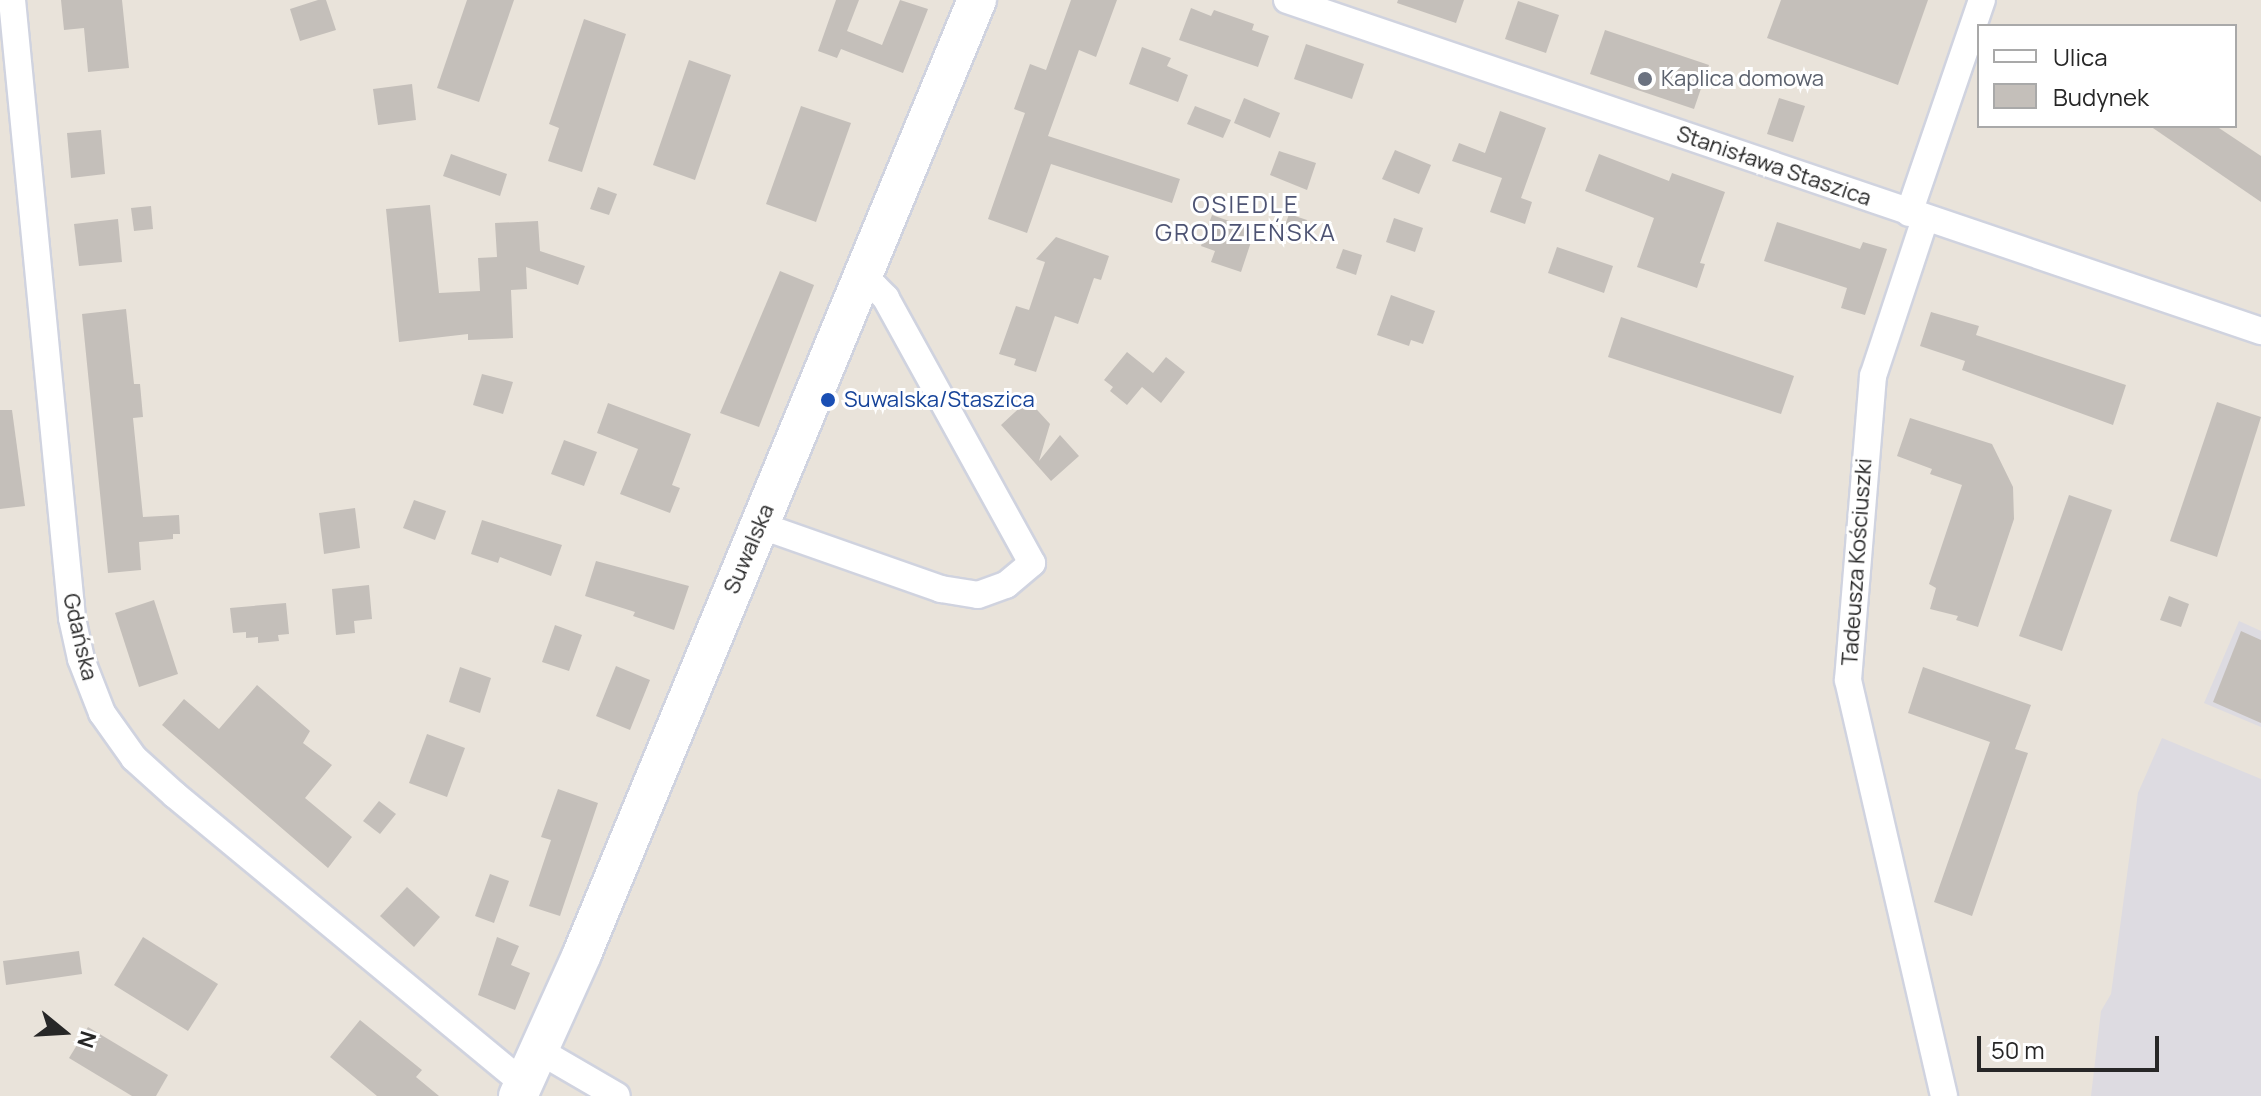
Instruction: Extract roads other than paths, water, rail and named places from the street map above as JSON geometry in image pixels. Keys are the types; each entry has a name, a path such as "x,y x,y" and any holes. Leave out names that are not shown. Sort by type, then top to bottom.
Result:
{"street":[{"name":"Gdańska","path":"12,0 72,618 81,659 102,713 134,758 175,795 526,1077 617,1096"},
{"name":"Suwalska","path":"526,1077 582,954 977,0"},
{"name":"Stanisława Staszica","path":"1287,0 1917,216 2260,329"},
{"name":"Tadeusza Kościuszki","path":"1944,1096 1848,680 1873,376 1982,0"},
{"path":"759,525 941,589 978,595 1006,585 1032,563 886,298 875,287 860,281"}],"place":[{"name":"Kaplica domowa","path":"1645,79"},
{"name":"Suwalska/Staszica","path":"828,400"}],"district":[{"name":"OSIEDLE GRODZIEŃSKA","path":"1246,218"}]}
